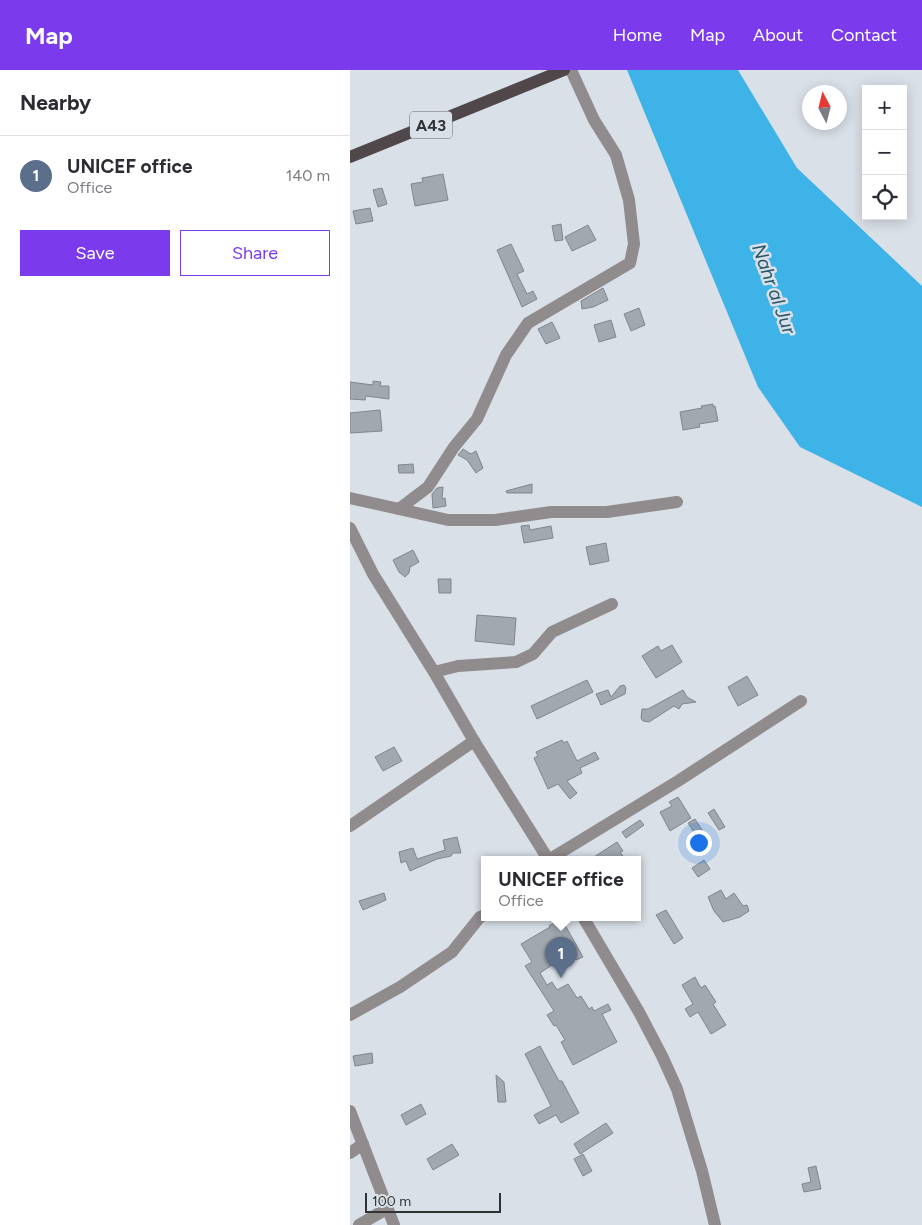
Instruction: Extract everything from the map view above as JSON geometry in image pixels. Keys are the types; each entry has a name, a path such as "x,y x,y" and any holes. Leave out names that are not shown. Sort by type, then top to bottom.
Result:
{"main road":[{"name":"A43","path":"350,157 564,70"}],"street":[{"path":"399,509 428,487 454,447 477,419 506,355 528,323 630,262 634,244 630,200 616,155 594,120 571,70"},
{"path":"350,498 448,520 495,520 551,512 607,512 677,502"},
{"path":"350,528 373,574 474,741 547,856"},
{"path":"434,672 458,666 516,662 533,654 552,632 612,604"},
{"path":"554,856 678,781 800,701"},
{"path":"350,826 474,741"},
{"path":"350,1015 400,987 452,952 481,917"},
{"path":"585,921 644,1021 677,1089 697,1154 714,1225"},
{"path":"350,1111 394,1225"},
{"path":"350,1153 364,1144"},
{"path":"359,1225 388,1208"}],"water":[{"name":"Nahr al Jur","path":"627,70 738,70 797,168 922,286 922,507 800,447 758,387"}],"building":[{"path":"443,174 448,200 415,206 411,184 423,182 422,178"},
{"path":"382,188 387,204 378,207 373,190"},
{"path":"370,208 373,221 356,224 353,211"},
{"path":"561,224 563,240 555,241 552,226"},
{"path":"588,225 596,240 572,251 565,237"},
{"path":"511,244 524,271 517,274 527,294 533,291 537,299 522,307 497,250"},
{"path":"603,288 608,300 593,307 582,309 581,301"},
{"path":"639,308 645,325 631,331 624,314"},
{"path":"611,320 616,337 599,342 594,325"},
{"path":"552,322 560,338 546,344 538,329"},
{"path":"373,381 381,382 380,386 389,386 389,399 366,396 365,400 350,399 350,382 373,385"},
{"path":"713,404 718,421 699,424 700,427 683,430 680,412"},
{"path":"380,410 382,431 350,433 350,413"},
{"path":"463,449 471,454 476,451 483,468 476,473 467,460 458,455"},
{"path":"413,464 414,473 399,473 398,465"},
{"path":"532,484 532,493 507,493 506,491"},
{"path":"443,487 442,499 445,498 446,506 433,508 432,494 437,488"},
{"path":"529,525 530,530 551,526 553,538 524,543 521,526"},
{"path":"606,543 609,561 590,565 586,547"},
{"path":"413,550 419,562 410,567 409,573 405,577 399,572 393,560"},
{"path":"438,579 451,579 451,593 439,593"},
{"path":"477,615 516,618 514,645 475,641"},
{"path":"672,645 682,662 656,678 642,656 658,646 661,651"},
{"path":"747,676 758,695 738,706 728,687"},
{"path":"587,680 593,692 537,719 531,706"},
{"path":"624,685 626,688 625,694 601,705 596,694 608,690 611,697 620,686"},
{"path":"683,690 687,697 696,702 682,704 679,709 674,706 649,722 643,721 641,718 642,709 648,709"},
{"path":"562,740 564,743 567,741 577,761 595,752 599,759 580,768 582,773 567,781 577,793 570,799 558,784 548,789 534,758 538,756 536,752"},
{"path":"394,747 402,761 383,771 375,757"},
{"path":"678,797 691,818 670,831 660,812 672,806 669,802"},
{"path":"714,809 725,827 719,830 708,813"},
{"path":"695,819 711,844 704,848 688,823"},
{"path":"640,820 644,825 626,838 622,832"},
{"path":"457,837 461,853 453,853 451,856 437,859 410,871 406,861 401,863 399,852 413,848 417,859 445,850 443,840"},
{"path":"617,842 623,851 620,852 623,856 596,856"},
{"path":"704,860 710,869 698,877 692,868"},
{"path":"721,890 726,899 734,893 743,906 747,905 749,911 740,917 723,922 714,911 708,897"},
{"path":"384,893 386,900 363,910 359,901"},
{"path":"666,910 683,938 674,944 656,915"},
{"path":"556,921 563,921 583,957 576,960 572,952 540,973 547,985 552,982 557,990 568,984 577,998 581,996 589,1009 592,1007 594,1011 608,1004 611,1010 602,1014 617,1042 573,1065 561,1042 565,1040 547,1015 554,1011 525,966 532,962 521,944"},
{"path":"695,977 701,988 705,985 716,1002 713,1004 726,1025 711,1034 698,1012 690,1017 685,1009 693,1004 682,985"},
{"path":"540,1046 579,1113 561,1123 556,1115 539,1124 534,1115 551,1106 525,1054"},
{"path":"372,1053 373,1063 355,1066 353,1056"},
{"path":"496,1075 504,1082 506,1102 498,1102"},
{"path":"421,1104 426,1114 406,1125 401,1115"},
{"path":"606,1123 613,1133 580,1154 574,1144"},
{"path":"452,1144 459,1155 433,1170 427,1159"},
{"path":"583,1154 592,1171 583,1176 574,1159"},
{"path":"816,1166 821,1189 804,1192 802,1184 811,1182 808,1168"}],"place":[{"name":"UNICEF office","path":"561,978"}]}
